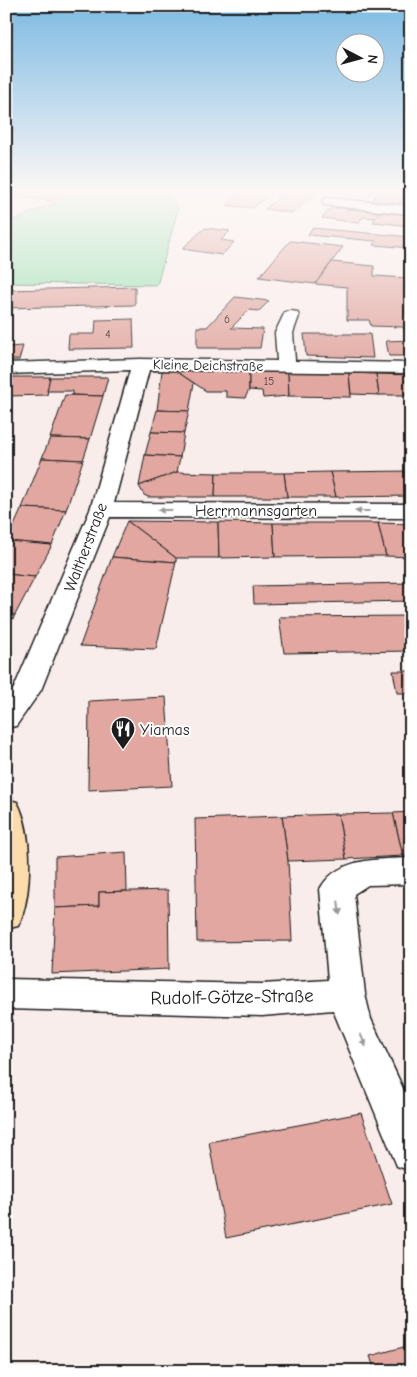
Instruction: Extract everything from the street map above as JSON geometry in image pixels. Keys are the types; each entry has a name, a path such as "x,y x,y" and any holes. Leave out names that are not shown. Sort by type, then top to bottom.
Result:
{"main road":[{"path":"6,810 12,841 13,880 6,916"}],"street":[{"path":"286,366 284,333 291,316"},
{"name":"Kleine Deichstraße","path":"6,369 140,364 411,368"},
{"name":"Waltherstraße","path":"6,719 27,690 101,510 139,377 140,364"},
{"name":"Herrmannsgarten","path":"101,510 411,511"},
{"path":"411,871 361,873 337,889 347,994 353,1019 411,1152"},
{"name":"Rudolf-Götze-Straße","path":"6,994 262,1000 347,994"}],"green space":[{"path":"6,253 166,253 157,285 6,283"}],"building":[{"path":"279,253 338,253 315,284 259,277"},
{"path":"332,262 374,266 374,276 407,278 406,315 411,315 411,338 403,327 371,326 369,320 347,320 347,287 315,284"},
{"path":"135,287 135,305 6,308 6,290"},
{"path":"235,297 269,301 259,311 249,310 231,328 263,329 260,348 197,348 197,327 207,327"},
{"path":"133,319 134,348 68,349 69,334 95,334 96,320"},
{"path":"304,334 370,334 373,358 306,356"},
{"path":"411,340 411,356 389,356 386,341"},
{"path":"6,341 9,341 7,347 23,346 19,360 6,360"},
{"path":"173,369 194,383 189,411 157,410 162,371"},
{"path":"173,369 249,372 249,390 245,398 226,397 226,391 206,391"},
{"path":"249,372 288,372 289,396 263,398 262,391 249,390"},
{"path":"288,372 349,373 351,397 289,396"},
{"path":"349,373 376,374 379,395 351,394"},
{"path":"376,374 411,375 411,395 379,395"},
{"path":"6,377 50,377 47,395 6,396"},
{"path":"50,377 108,377 103,396 72,395 73,391 47,391"},
{"path":"65,395 103,396 90,439 50,438"},
{"path":"157,410 189,411 184,433 151,432"},
{"path":"151,432 184,433 180,457 145,455"},
{"path":"50,438 90,439 83,460 42,458"},
{"path":"145,455 180,457 177,472 139,486"},
{"path":"42,458 83,460 66,510 22,508"},
{"path":"411,471 411,496 336,497 330,472"},
{"path":"177,472 216,473 215,497 148,497 144,495 139,486"},
{"path":"330,472 336,497 287,497 284,473"},
{"path":"216,473 284,473 287,497 215,497"},
{"path":"22,508 66,510 52,545 7,541"},
{"path":"127,521 218,522 219,558 176,558"},
{"path":"127,521 176,558 176,562 112,557"},
{"path":"218,522 273,523 275,557 219,558"},
{"path":"273,523 378,523 386,556 275,557"},
{"path":"378,523 411,524 411,557 386,556"},
{"path":"7,541 52,545 35,577 6,574"},
{"path":"112,557 176,562 156,649 80,646"},
{"path":"6,574 35,577 15,615 6,614"},
{"path":"411,583 411,601 254,604 253,586"},
{"path":"6,614 15,615 6,632"},
{"path":"411,616 411,651 284,653 279,617"},
{"path":"393,671 411,671 411,693 397,693"},
{"path":"166,697 172,786 88,790 89,701"},
{"path":"411,812 411,856 403,856 393,813"},
{"path":"393,813 403,856 346,859 338,814"},
{"path":"338,814 346,859 288,861 282,816"},
{"path":"282,816 288,861 292,941 197,942 195,819"},
{"path":"126,852 127,891 99,892 99,906 55,908 55,857"},
{"path":"168,890 169,969 52,974 55,908 99,906 99,892"},
{"path":"361,1113 392,1204 226,1238 209,1142"},
{"path":"411,1345 411,1371 375,1371 370,1356"}],"place":[{"name":"Yiamas","path":"123,750"}]}
